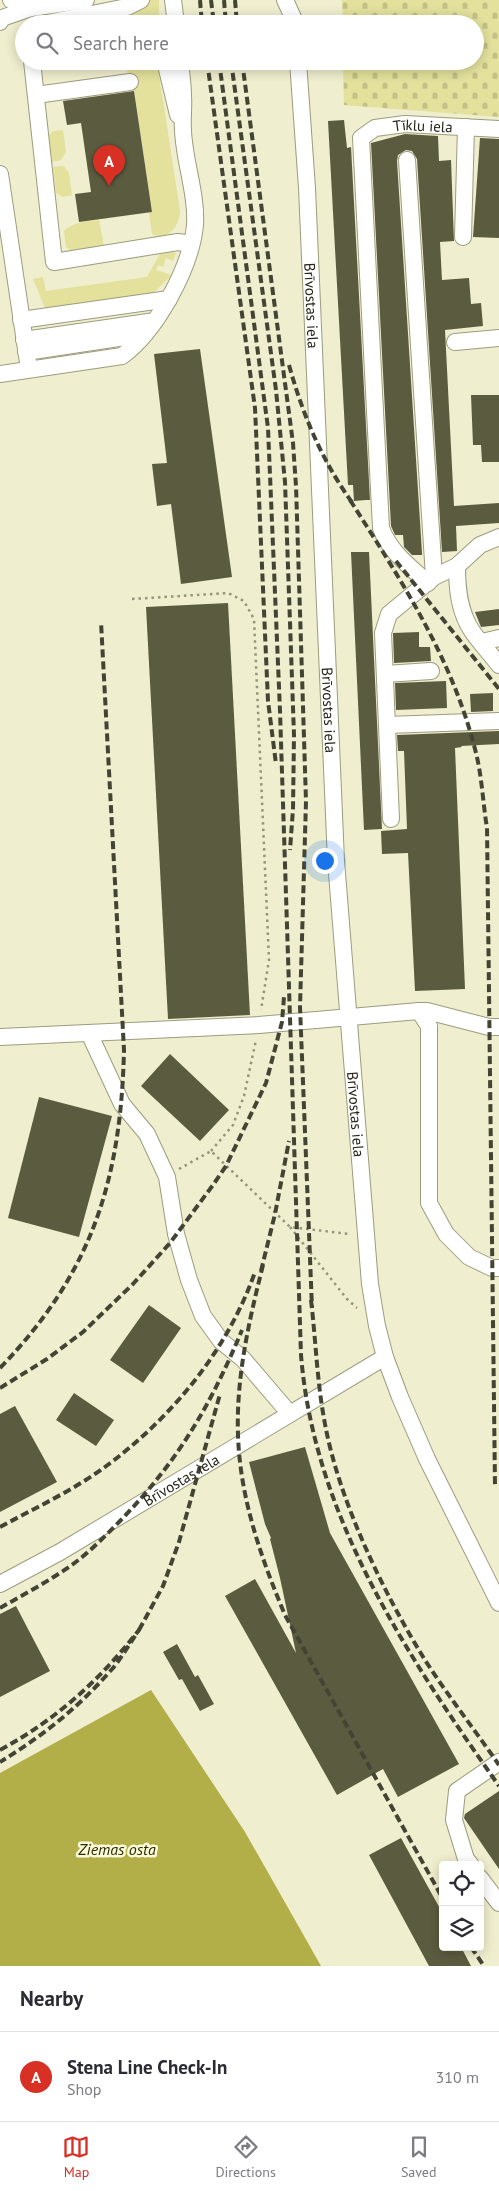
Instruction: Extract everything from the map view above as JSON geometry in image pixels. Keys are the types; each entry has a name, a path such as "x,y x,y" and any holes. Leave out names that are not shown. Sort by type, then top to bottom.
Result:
{"street":[{"path":"11,0 31,8"},
{"path":"0,22 2,18 31,8 86,0"},
{"path":"87,15 127,7 141,0"},
{"path":"173,0 175,15"},
{"path":"285,0 292,15"},
{"path":"295,0 296,15"},
{"path":"33,70 54,262 178,242 191,244"},
{"path":"167,70 174,103 183,131"},
{"path":"0,374 122,356 133,348 158,316 191,244 195,224 183,131 181,70"},
{"name":"Brīvostas iela","path":"299,70 307,198 336,861 370,1284 377,1326 385,1357 400,1397 427,1458 491,1572 499,1603"},
{"path":"36,95 130,82"},
{"name":"Tīklu iela","path":"431,580 401,558 385,540 381,528 360,150 361,138 374,128 405,124 499,129"},
{"path":"463,237 466,127"},
{"path":"407,160 431,580"},
{"path":"0,174 29,370"},
{"path":"23,336 158,316"},
{"path":"23,336 158,316"},
{"path":"455,342 499,338"},
{"path":"391,819 383,633 389,614 431,580 457,566 480,545 499,537"},
{"path":"457,566 458,593 466,621 499,665"},
{"path":"482,642 499,638"},
{"path":"384,674 432,671"},
{"path":"387,725 499,721"},
{"path":"419,1011 429,1026 429,1203 446,1234 469,1257 492,1268 499,1268"},
{"path":"0,1037 259,1025 419,1011 427,1011 489,1027 499,1027"},
{"path":"90,1033 122,1104 147,1134 167,1176 176,1234 189,1280 203,1316 222,1341 242,1359 290,1414"},
{"name":"Brīvostas iela","path":"0,1584 60,1552 385,1357"},
{"path":"468,1861 454,1820 458,1791 499,1762"},
{"path":"484,1883 499,1903"}],"path":[{"path":"132,599 228,593 244,601 254,619 269,960 259,1025 244,1096 233,1126 210,1151 167,1176"},
{"path":"210,1151 290,1227 347,1299 377,1326"},
{"path":"290,1227 367,1235"}],"green space":[{"path":"149,0 159,0 159,15 100,15 140,6"},
{"path":"342,0 499,0 499,117 344,105 343,70 484,70 484,15 343,15"},
{"path":"127,70 158,70 180,211 175,227 163,236 152,234 149,213 152,211 134,89"},
{"path":"63,130 66,152 61,160 52,162 48,136 53,131"},
{"path":"64,166 69,173 72,195 63,197 56,193 53,167"},
{"path":"99,220 104,246 72,251 66,247 64,231 80,222"},
{"path":"162,250 176,253 173,261 166,258 163,267 158,265 156,270 172,275 150,296 45,308 33,279 43,277 46,291 147,277"}],"water":[{"name":"Ziemas osta","path":"151,1690 245,1832 321,1966 0,1966 0,1773"}],"building":[{"path":"134,91 152,212 79,222 75,194 91,192 81,123 67,125 63,101"},
{"path":"344,120 347,148 351,147 370,500 354,501 353,485 348,485 328,121"},
{"path":"405,134 438,136 439,161 451,160 454,241 440,242 442,280 469,278 471,304 481,303 483,326 445,330 454,506 499,503 499,523 456,526 457,551 442,552 417,159 412,151 406,150 398,155 397,161 422,555 412,555 404,547 403,535 395,535 391,526 371,143"},
{"path":"480,138 499,139 499,238 473,237"},
{"path":"200,349 232,577 181,584 171,504 157,506 152,464 167,463 154,354"},
{"path":"471,395 499,395 499,462 482,462 481,445 473,445"},
{"path":"351,552 369,552 382,829 364,830"},
{"path":"228,603 250,1015 168,1019 146,607"},
{"path":"499,609 499,625 481,627 475,612"},
{"path":"419,632 419,647 430,647 431,661 394,663 393,633"},
{"path":"446,681 447,708 396,710 395,683"},
{"path":"493,693 493,711 471,712 470,694"},
{"path":"499,731 499,744 455,748 465,989 415,991 408,853 382,854 381,831 407,829 404,751 398,751 397,735"},
{"path":"170,1054 229,1110 200,1141 141,1086"},
{"path":"39,1097 112,1116 79,1237 8,1218"},
{"path":"149,1305 181,1328 143,1383 110,1360"},
{"path":"74,1393 114,1420 96,1446 56,1420"},
{"path":"15,1406 57,1482 0,1512 0,1414"},
{"path":"305,1447 330,1533 459,1764 398,1797 383,1769 337,1795 225,1596 255,1579 296,1653 271,1538 265,1524 249,1462"},
{"path":"16,1606 50,1671 0,1697 0,1614"},
{"path":"177,1644 195,1677 198,1675 214,1704 200,1711 182,1679 179,1680 163,1652"},
{"path":"499,1791 499,1869 464,1818 465,1814"},
{"path":"401,1838 439,1907 439,1951 463,1951 471,1966 429,1966 369,1855"}],"railway":[{"path":"200,0 201,15"},
{"path":"211,0 213,15"},
{"path":"224,0 225,15"},
{"path":"235,0 236,15"},
{"path":"208,70 255,408 268,701 276,764"},
{"path":"220,70 268,428 280,711 301,1355 310,1415 325,1473 345,1529 371,1583 400,1636 432,1687 499,1786"},
{"path":"232,70 276,390 285,482 294,735 293,809 290,850"},
{"path":"243,70 293,443 296,486 306,801 300,1007 312,1308"},
{"path":"289,365 315,438 333,473 354,505"},
{"path":"350,500 424,621 454,685 466,718 480,771 487,828 495,1486"},
{"path":"396,561 499,689"},
{"path":"0,1368 32,1332 58,1297 79,1260 95,1222 108,1183 122,1097 124,1050 101,622"},
{"path":"0,1388 47,1359 83,1332 133,1284 170,1243 213,1185 226,1166 266,1083 282,1022 284,997"},
{"path":"261,1271 275,1214 289,1141"},
{"path":"263,1265 241,1370 238,1413 238,1435 243,1482 253,1527 285,1615 439,1892"},
{"path":"0,1527 83,1482 133,1445 155,1424 177,1402 214,1354 230,1328 255,1272"},
{"path":"311,1300 322,1409 332,1454 352,1515 379,1577 425,1660 499,1765"},
{"path":"0,1608 61,1573 76,1562 102,1539 141,1499 176,1455 191,1432 218,1384 242,1330"},
{"path":"139,1630 163,1586 179,1542 220,1394"},
{"path":"0,1750 21,1738 76,1698 124,1649 139,1630 113,1668 87,1696 46,1731 0,1762"},
{"path":"474,1951 484,1966"}],"place":[{"name":"Stena Line Check-In","path":"109,186"}]}
